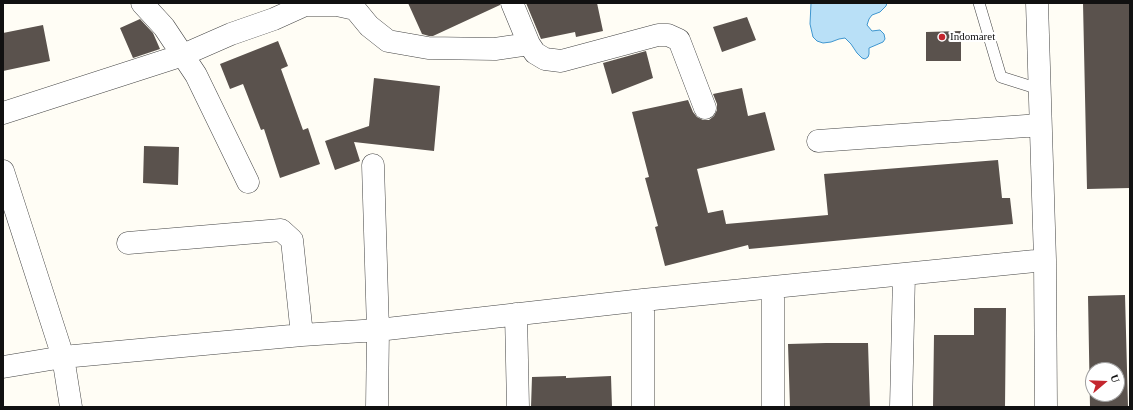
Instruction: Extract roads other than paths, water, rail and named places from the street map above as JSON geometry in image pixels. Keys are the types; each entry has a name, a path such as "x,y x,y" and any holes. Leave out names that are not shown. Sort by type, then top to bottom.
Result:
{"street":[{"path":"142,3 164,27 196,75 248,182"},
{"path":"512,3 529,44 535,53 545,59 561,61 658,35 668,35 679,40 705,108"},
{"path":"1037,3 1045,260 1046,407"},
{"path":"3,113 183,55 231,34 274,19 305,5 337,4 355,9 369,26 388,41 428,48 495,49 529,44"},
{"path":"818,141 1040,125"},
{"path":"373,165 378,330 377,407"},
{"path":"3,171 63,357 71,407"},
{"path":"128,244 281,230 292,240 302,335"},
{"path":"3,367 63,357 302,335 378,330 643,300 1045,260"},
{"path":"901,407 904,275"},
{"path":"773,287 773,407"},
{"path":"643,300 644,407"},
{"path":"516,314 518,407"}],"lane":[{"path":"978,3 1001,77 1039,89"}],"water":[{"path":"811,3 887,3 880,12 872,15 867,25 872,31 880,30 884,34 885,39 883,42 869,48 868,57 865,59 857,53 845,38 823,43 817,41 813,37 810,24"}],"place":[{"name":"Indomaret","path":"942,37"}]}
